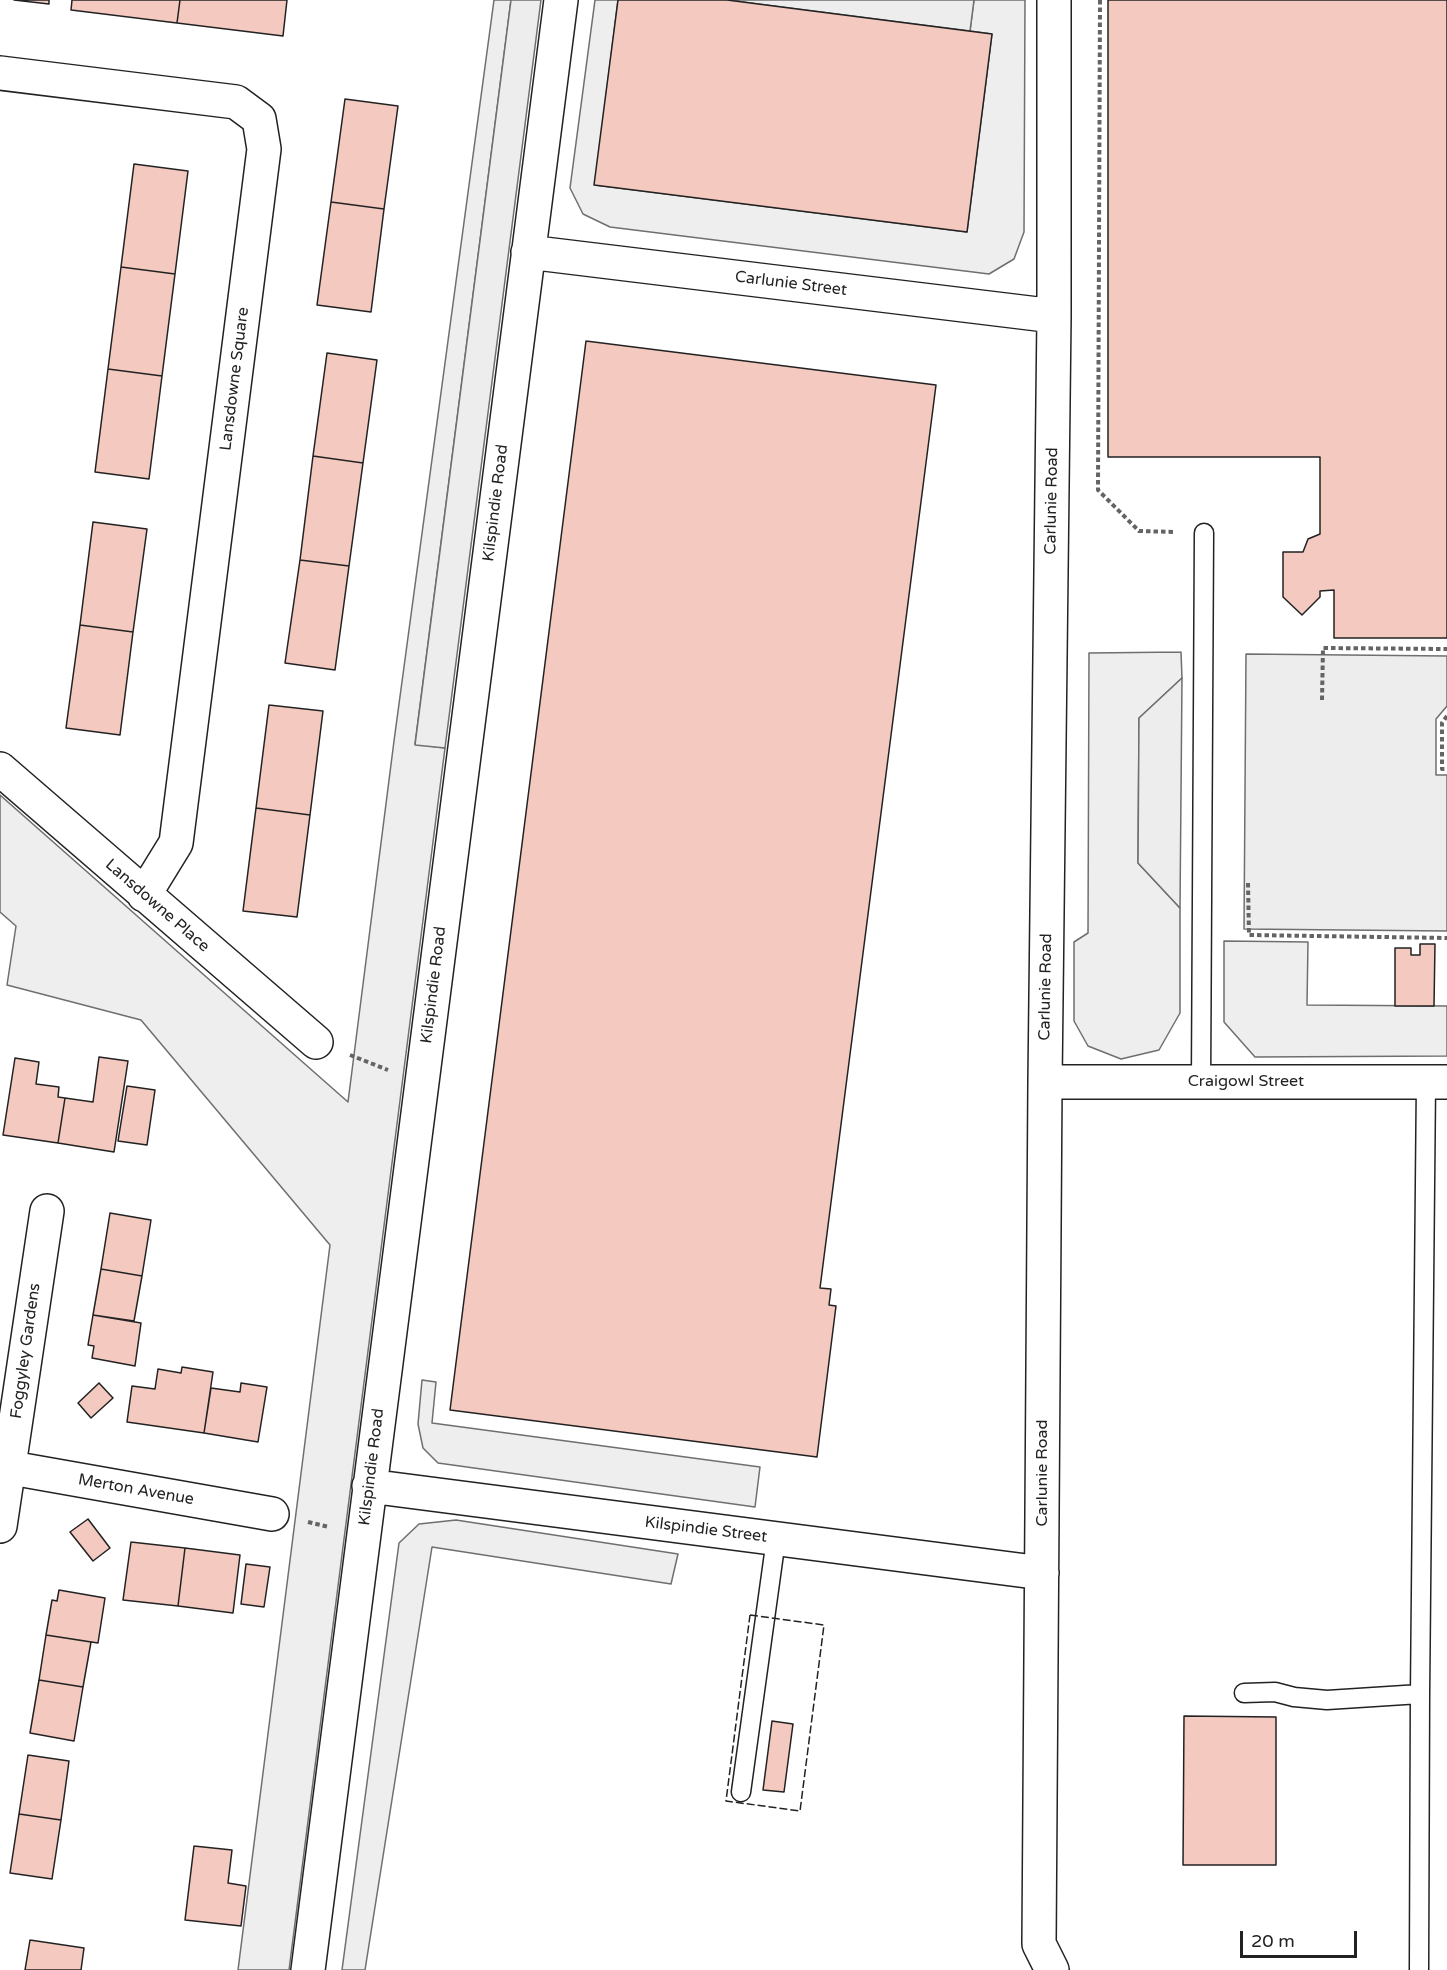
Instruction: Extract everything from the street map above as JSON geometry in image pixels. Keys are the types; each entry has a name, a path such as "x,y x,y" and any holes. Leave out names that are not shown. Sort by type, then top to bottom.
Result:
{"street":[{"name":"Kilspindie Road","path":"308,1970 561,0"},
{"name":"Carlunie Road","path":"1053,1970 1039,1944 1044,1082 1054,316 1054,0"},
{"name":"Lansdowne Square","path":"0,73 236,102 259,119 264,149 176,843 144,895"},
{"name":"Carlunie Street","path":"528,252 1054,316"},
{"name":"Lansdowne Place","path":"0,769 316,1042"},
{"name":"Craigowl Street","path":"1044,1082 1437,1082"},
{"name":"Foggyley Gardens","path":"0,1526 4,1467 47,1211"},
{"name":"Merton Avenue","path":"4,1467 272,1514"},
{"name":"Kilspindie Street","path":"369,1486 1042,1573"}],"lane":[{"path":"1201,1082 1204,532"},
{"path":"1419,1970 1420,1694 1437,1082"},
{"path":"741,1792 776,1539"},
{"path":"1244,1693 1275,1692 1294,1697 1327,1700 1420,1694"}],"path":[{"path":"1100,0 1098,490 1139,531 1204,532"},
{"path":"1322,700 1323,648 1447,649"},
{"path":"1447,716 1442,723 1442,769 1447,769"},
{"path":"1248,883 1249,935 1447,938"},
{"path":"316,1042 421,1083"},
{"path":"272,1514 363,1535"}],"shaded area":[{"path":"494,0 511,0 415,744 445,748 289,1970 238,1970 330,1245 141,1020 7,985 16,926 0,912 0,795 348,1102 394,741"},
{"path":"511,0 541,0 445,748 415,745"},
{"path":"595,0 618,0 595,185 967,232 992,34 970,31 974,0 1025,0 1024,232 1014,259 989,274 610,227 583,214 570,188"},
{"path":"727,0 974,0 970,31"},
{"path":"1181,652 1182,678 1139,718 1138,863 1180,908 1180,1013 1159,1050 1121,1059 1088,1046 1074,1021 1074,942 1088,933 1089,653"},
{"path":"1246,654 1447,656 1447,706 1436,719 1436,775 1447,775 1447,931 1244,929"},
{"path":"1182,678 1180,908 1138,863 1139,718"},
{"path":"1224,941 1308,942 1307,1005 1447,1006 1447,1056 1255,1057 1224,1022"},
{"path":"422,1380 436,1382 432,1423 760,1467 755,1507 438,1463 423,1448 418,1424"},
{"path":"456,1520 678,1554 671,1584 432,1547 365,1970 342,1970 399,1543 419,1524"}],"building":[{"path":"14,0 49,0 49,4"},
{"path":"72,0 180,0 177,23 71,10"},
{"path":"180,0 287,0 283,36 177,23"},
{"path":"618,0 727,0 992,34 967,232 594,185"},
{"path":"1108,0 1447,0 1447,638 1334,638 1334,590 1320,591 1320,597 1302,615 1283,597 1283,552 1303,552 1308,539 1320,534 1320,457 1108,457"},
{"path":"345,99 398,106 384,209 331,202"},
{"path":"134,164 188,171 175,274 121,267"},
{"path":"331,202 384,209 371,312 317,305"},
{"path":"121,267 175,274 162,376 108,369"},
{"path":"586,341 936,385 820,1288 831,1289 829,1305 836,1306 817,1457 450,1410"},
{"path":"327,353 377,360 363,463 313,456"},
{"path":"108,369 162,376 149,479 95,472"},
{"path":"313,456 363,463 349,566 300,560"},
{"path":"93,522 147,529 133,632 80,625"},
{"path":"300,560 349,566 335,670 285,663"},
{"path":"80,625 133,632 120,735 66,728"},
{"path":"269,705 323,711 310,815 256,808"},
{"path":"256,808 310,815 297,917 243,911"},
{"path":"1420,944 1435,944 1434,1006 1395,1006 1395,948 1411,948 1411,955 1420,955"},
{"path":"99,1057 128,1061 114,1152 58,1143 65,1098 93,1102"},
{"path":"15,1058 39,1062 36,1084 59,1087 58,1097 65,1098 58,1143 3,1135"},
{"path":"127,1086 155,1090 147,1145 118,1141"},
{"path":"110,1213 151,1220 142,1276 101,1269"},
{"path":"101,1269 142,1276 134,1321 93,1315"},
{"path":"93,1315 141,1323 135,1366 92,1358 94,1346 88,1345"},
{"path":"182,1367 213,1372 204,1433 127,1422 132,1386 155,1389 158,1369 181,1373"},
{"path":"99,1383 113,1398 91,1418 78,1403"},
{"path":"241,1383 267,1387 258,1442 204,1433 211,1388 240,1392"},
{"path":"88,1519 110,1548 93,1561 70,1532"},
{"path":"131,1542 185,1548 178,1606 123,1600"},
{"path":"185,1548 240,1555 233,1613 178,1606"},
{"path":"246,1564 270,1567 264,1607 241,1604"},
{"path":"59,1590 105,1598 98,1643 46,1635 52,1600 57,1601"},
{"path":"46,1635 91,1642 83,1687 39,1680"},
{"path":"39,1680 83,1687 74,1741 30,1733"},
{"path":"1184,1716 1276,1717 1276,1865 1183,1865"},
{"path":"772,1721 793,1724 784,1792 763,1790"},
{"path":"28,1755 69,1761 61,1820 19,1814"},
{"path":"19,1814 61,1820 52,1879 10,1873"},
{"path":"194,1846 232,1850 228,1883 246,1886 241,1926 185,1920"},
{"path":"30,1940 84,1948 81,1970 25,1970"}],"fence":[{"path":"750,1615 824,1625 800,1811 726,1801 750,1615"}]}
